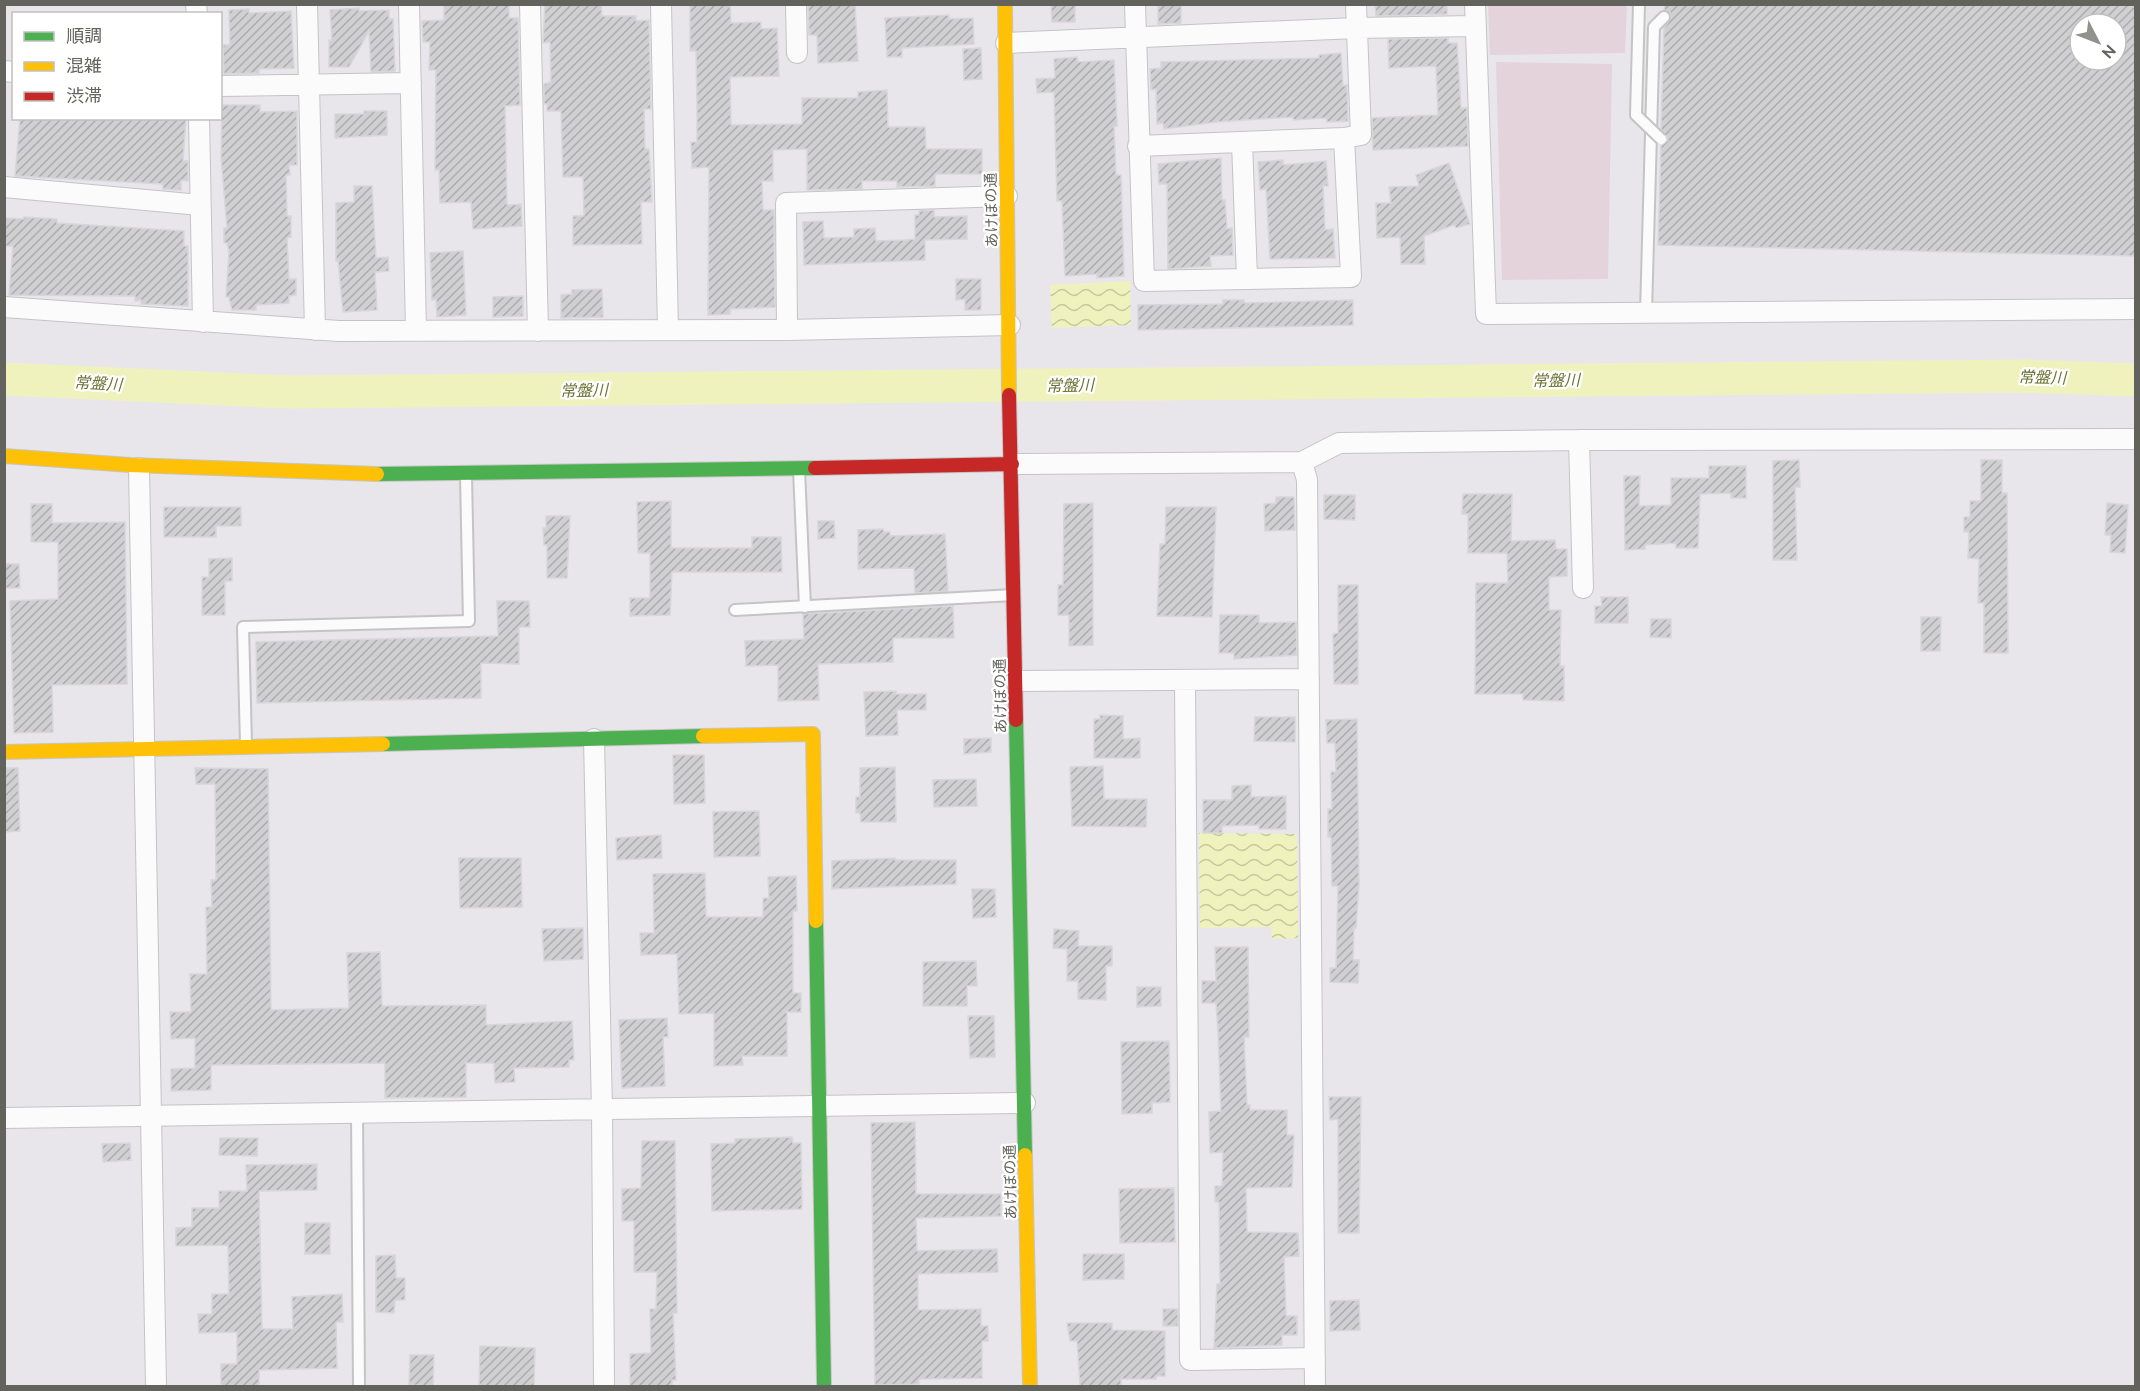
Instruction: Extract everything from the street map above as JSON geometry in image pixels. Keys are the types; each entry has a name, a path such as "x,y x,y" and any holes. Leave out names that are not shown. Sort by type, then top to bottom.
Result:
{"street":[{"path":"308,4 315,330"},
{"path":"409,4 416,331"},
{"path":"531,4 538,331"},
{"path":"661,4 668,330"},
{"path":"796,4 796,52"},
{"name":"あけぼの通","path":"1005,4 1009,334 1030,1386"},
{"path":"1134,4 1144,281 1351,277 1344,138"},
{"path":"1138,146 1344,138 1361,135 1356,4"},
{"path":"1475,4 1486,314 2136,309"},
{"path":"1006,44 1356,28 1475,26"},
{"path":"222,86 411,83"},
{"path":"199,120 203,322"},
{"path":"1242,142 1247,278"},
{"path":"4,187 200,205"},
{"path":"787,330 786,203 1007,196"},
{"path":"4,307 315,330 787,330 1009,334"},
{"path":"4,456 139,468 277,472 466,473 800,470 1012,464 1302,462 1339,443 2136,439"},
{"path":"1579,440 1583,588"},
{"path":"1302,462 1307,480 1315,1386"},
{"path":"139,468 156,1386"},
{"path":"1016,681 1309,679"},
{"path":"1185,680 1190,1360 1315,1358"},
{"path":"4,752 813,734 824,1386"},
{"path":"594,740 602,1111 604,1386"},
{"path":"4,1118 818,1108 1025,1103"}],"lane":[{"path":"1639,4 1636,115 1661,139"},
{"path":"1646,312 1654,27 1664,17"},
{"path":"800,470 805,606"},
{"path":"246,747 243,627 469,621 466,473"},
{"path":"735,610 1015,595"},
{"path":"357,1113 359,1386"}],"shaded area":[{"path":"1488,5 1627,5 1625,53 1490,55"},
{"path":"1496,62 1612,64 1608,279 1502,280"}],"water":[{"path":"1130,281 1131,325 1052,328 1050,285"},
{"path":"1199,833 1297,834 1298,938 1272,939 1271,927 1200,928"}],"building":[{"path":"444,4 509,4 509,18 518,18 520,105 505,106 507,205 521,204 522,226 473,229 471,202 440,203 439,170 435,170 436,70 429,70 430,42 423,42 422,21 444,20"},
{"path":"545,4 601,4 602,16 636,16 636,21 649,20 651,109 644,109 645,149 649,149 652,202 641,202 642,244 573,245 573,216 584,216 583,177 563,177 561,111 547,111 547,104 544,104 544,84 551,82 550,42 543,43"},
{"path":"690,4 730,4 731,23 761,22 761,29 777,28 779,76 730,77 731,125 802,124 802,98 858,98 858,92 887,90 888,127 925,127 926,149 982,149 982,174 935,174 935,186 897,187 897,181 862,181 862,189 807,190 807,149 773,150 773,181 762,181 763,210 774,210 775,307 730,309 730,314 708,315 709,167 692,168 691,142 697,142 697,105 696,51 690,51"},
{"path":"808,4 855,4 858,61 818,63 817,35 809,35"},
{"path":"1051,4 1075,4 1075,22 1052,22"},
{"path":"1158,4 1181,4 1181,23 1158,24"},
{"path":"1375,4 1447,4 1447,14 1376,16"},
{"path":"1665,4 2136,4 2136,256 1658,245 1661,146 1668,140 1661,129 1664,28 1671,18 1670,12 1664,10"},
{"path":"359,8 359,11 389,10 389,19 393,19 395,71 371,72 369,31 349,67 329,67 329,40 332,40 330,10"},
{"path":"249,9 249,13 291,11 294,68 259,69 259,73 224,74 223,45 230,45 229,10"},
{"path":"949,15 949,19 973,18 974,44 902,48 902,57 887,57 885,18"},
{"path":"1448,38 1448,43 1457,43 1461,108 1467,108 1468,146 1373,150 1372,118 1438,115 1436,66 1389,68 1388,39"},
{"path":"981,48 982,79 964,80 963,49"},
{"path":"1341,53 1343,86 1347,85 1348,121 1327,122 1326,118 1293,120 1293,117 1216,122 1164,129 1163,123 1157,124 1156,89 1151,90 1150,69 1161,68 1161,62 1319,58 1319,55"},
{"path":"1077,57 1078,62 1114,60 1117,126 1114,126 1116,175 1121,175 1124,276 1097,278 1097,274 1065,276 1062,201 1057,201 1054,92 1037,93 1036,79 1055,78 1054,59"},
{"path":"222,105 260,105 260,112 297,111 297,165 289,165 290,175 286,175 287,216 291,216 291,237 287,238 289,279 296,279 296,295 289,296 289,303 256,305 256,310 232,310 229,297 226,297 229,252 227,243 224,243 224,228 227,228 221,157"},
{"path":"364,111 387,111 387,135 335,138 335,114 364,114"},
{"path":"20,120 186,120 183,161 188,161 188,181 181,180 181,190 163,189 163,184 15,176"},
{"path":"1221,158 1222,200 1225,200 1227,229 1232,228 1233,255 1210,256 1211,266 1168,269 1167,184 1159,184 1158,164"},
{"path":"1283,160 1283,165 1326,161 1328,186 1323,186 1325,230 1333,229 1335,258 1270,259 1266,189 1260,190 1258,162"},
{"path":"1449,163 1470,224 1456,228 1454,225 1424,236 1425,264 1401,264 1400,237 1377,238 1376,203 1391,203 1389,187 1419,186 1416,175"},
{"path":"354,186 372,186 376,258 388,257 389,271 375,272 377,310 343,312 338,260 336,261 336,203 354,202"},
{"path":"934,210 934,217 967,216 967,239 925,240 925,260 804,265 803,222 823,221 824,238 854,237 854,229 875,228 876,241 905,240 915,239 915,215 919,215 919,211"},
{"path":"24,217 57,219 57,223 184,231 184,246 188,246 188,306 141,304 141,300 135,301 135,296 9,295 13,246 4,246 4,218 24,219"},
{"path":"463,251 466,315 437,317 436,299 432,300 430,253"},
{"path":"956,279 981,279 981,310 965,310 965,299 956,300"},
{"path":"602,289 603,317 561,318 561,295 572,294 572,290"},
{"path":"523,296 523,316 493,317 493,297"},
{"path":"1223,300 1244,300 1244,303 1353,300 1353,325 1138,330 1138,305 1223,304"},
{"path":"1799,460 1800,487 1795,487 1797,560 1773,560 1773,461"},
{"path":"1981,460 2002,460 2002,493 2007,493 2008,653 1984,653 1984,603 1978,603 1979,559 1968,558 1969,532 1964,532 1964,517 1970,517 1970,501 1981,501"},
{"path":"1709,466 1746,466 1746,498 1731,498 1731,493 1700,494 1698,548 1676,548 1676,543 1645,545 1645,549 1625,550 1624,476 1640,476 1639,506 1671,505 1671,478 1709,478"},
{"path":"1463,494 1512,494 1511,541 1555,540 1556,549 1567,549 1567,576 1549,577 1549,610 1561,610 1560,666 1564,666 1564,701 1523,700 1523,694 1475,694 1476,583 1508,583 1507,553 1468,553 1468,514 1462,514"},
{"path":"1324,495 1355,495 1355,520 1324,519"},
{"path":"1276,497 1294,497 1295,530 1265,531 1264,504 1276,503"},
{"path":"671,501 671,548 752,548 752,537 781,537 782,572 672,572 670,615 630,616 630,598 650,598 650,553 638,553 637,502"},
{"path":"1093,503 1093,645 1069,646 1069,615 1058,615 1058,585 1063,585 1064,504"},
{"path":"2107,503 2128,505 2125,553 2110,552 2111,535 2105,535"},
{"path":"31,504 52,504 52,523 125,522 127,684 52,685 53,732 14,733 10,601 58,599 58,542 31,542"},
{"path":"164,507 241,507 241,526 216,526 216,537 164,537"},
{"path":"1166,507 1216,507 1212,617 1157,616 1160,544 1165,544"},
{"path":"546,516 570,516 567,578 547,578 547,545 544,545 543,528 546,528"},
{"path":"818,521 834,521 835,538 818,539"},
{"path":"883,529 884,532 890,532 890,536 945,534 948,591 915,593 914,568 858,569 858,530"},
{"path":"232,558 232,581 225,581 225,615 202,615 202,577 209,577 209,559"},
{"path":"4,564 19,564 20,588 4,588"},
{"path":"1338,585 1358,585 1358,684 1334,684 1333,634 1338,633"},
{"path":"1601,597 1628,597 1628,623 1595,623 1595,606 1602,606"},
{"path":"497,601 529,601 530,627 519,627 519,664 481,663 481,698 257,703 256,642 498,636"},
{"path":"953,606 954,638 893,638 893,662 818,664 819,700 778,701 778,665 746,666 745,641 804,639 803,614"},
{"path":"1220,615 1259,615 1259,623 1296,622 1297,655 1234,659 1234,653 1219,653"},
{"path":"1921,617 1941,617 1940,651 1921,651"},
{"path":"1651,619 1671,619 1671,638 1650,637"},
{"path":"896,691 896,694 926,694 926,710 897,710 898,735 866,736 864,692"},
{"path":"1100,715 1123,716 1123,739 1140,738 1140,758 1094,758 1094,719 1100,719"},
{"path":"1255,717 1295,717 1295,742 1254,741"},
{"path":"1357,719 1359,885 1353,960 1359,960 1358,983 1330,982 1330,968 1336,968 1338,886 1332,886 1331,837 1328,837 1328,809 1332,809 1331,772 1336,772 1335,743 1327,743 1326,720"},
{"path":"991,738 991,752 964,754 964,739"},
{"path":"673,755 704,755 705,803 674,804"},
{"path":"1103,766 1104,799 1147,799 1146,827 1072,826 1070,767"},
{"path":"895,767 896,822 861,822 860,813 856,813 856,797 860,797 860,768"},
{"path":"4,768 18,768 20,831 4,832"},
{"path":"195,768 268,769 271,1010 349,1008 347,953 380,952 382,1006 486,1005 486,1025 572,1021 574,1060 569,1060 569,1067 514,1068 515,1082 495,1083 494,1063 466,1063 466,1097 385,1098 385,1063 211,1065 211,1090 171,1091 171,1069 195,1068 195,1038 171,1039 170,1012 191,1012 190,974 207,974 206,907 212,907 211,880 216,880 215,784 196,784"},
{"path":"976,779 977,806 934,807 933,780"},
{"path":"1251,785 1251,797 1286,796 1286,829 1259,829 1259,825 1222,826 1222,833 1203,833 1203,800 1232,800 1232,786"},
{"path":"759,811 760,856 714,857 713,812"},
{"path":"661,835 662,858 617,860 616,838"},
{"path":"459,858 521,858 522,907 460,908"},
{"path":"895,858 895,860 956,860 956,884 832,889 832,861"},
{"path":"705,873 706,917 763,917 763,898 769,898 768,877 796,876 797,911 793,911 793,993 801,993 801,1012 787,1012 787,1056 742,1056 743,1065 714,1066 714,1013 679,1014 677,954 641,955 640,933 654,933 653,874"},
{"path":"972,889 995,889 996,917 973,918"},
{"path":"583,928 583,959 544,961 542,929"},
{"path":"1054,929 1079,931 1078,946 1112,946 1112,966 1106,966 1106,1000 1078,999 1078,981 1067,981 1067,949 1053,948"},
{"path":"1215,947 1248,947 1249,1037 1244,1037 1247,1105 1250,1105 1250,1110 1287,1110 1287,1135 1294,1135 1292,1187 1246,1188 1247,1232 1298,1233 1299,1256 1284,1257 1286,1316 1297,1316 1297,1335 1282,1335 1282,1345 1214,1348 1217,1284 1220,1284 1219,1202 1215,1202 1215,1186 1222,1186 1223,1152 1210,1153 1209,1112 1221,1111 1218,1031 1216,1003 1202,1003 1202,981 1216,981"},
{"path":"976,961 977,986 967,986 967,1006 923,1006 923,962"},
{"path":"1137,987 1161,987 1161,1006 1137,1007"},
{"path":"968,1016 994,1016 995,1057 970,1058"},
{"path":"667,1018 668,1037 663,1037 665,1086 622,1088 619,1020"},
{"path":"1169,1041 1170,1102 1152,1103 1152,1113 1122,1114 1121,1042"},
{"path":"1329,1097 1361,1097 1359,1233 1338,1233 1338,1119 1330,1120"},
{"path":"915,1122 916,1194 1001,1194 1001,1216 916,1218 917,1251 997,1249 998,1272 918,1274 918,1310 981,1309 981,1326 988,1326 988,1341 982,1341 982,1378 919,1379 919,1384 875,1385 871,1123"},
{"path":"792,1137 793,1143 801,1143 802,1209 712,1211 711,1144 735,1143 735,1139"},
{"path":"220,1138 258,1138 257,1156 219,1155"},
{"path":"642,1141 675,1141 677,1313 673,1313 676,1380 672,1380 672,1386 630,1386 630,1354 651,1353 650,1309 656,1309 657,1272 634,1272 634,1221 622,1221 622,1189 641,1188"},
{"path":"130,1143 131,1160 103,1162 102,1144"},
{"path":"317,1164 317,1190 259,1191 262,1329 293,1329 292,1297 342,1294 343,1322 336,1322 337,1368 259,1370 259,1386 221,1386 221,1364 237,1364 237,1332 199,1333 198,1314 212,1314 212,1294 229,1294 228,1245 176,1246 176,1228 192,1227 192,1208 219,1208 219,1191 247,1191 246,1165"},
{"path":"1174,1188 1175,1242 1120,1243 1119,1189"},
{"path":"305,1223 330,1223 330,1254 305,1254"},
{"path":"1083,1254 1124,1254 1124,1279 1083,1280"},
{"path":"395,1255 396,1278 405,1278 405,1300 395,1300 394,1313 376,1312 376,1256"},
{"path":"1359,1300 1360,1330 1330,1331 1330,1301"},
{"path":"1163,1309 1178,1309 1178,1326 1163,1326"},
{"path":"1067,1323 1112,1323 1112,1330 1165,1331 1165,1376 1156,1376 1156,1379 1121,1379 1121,1386 1080,1386 1077,1341 1070,1341"},
{"path":"480,1346 535,1348 534,1386 479,1386"},
{"path":"410,1355 434,1355 433,1386 409,1385"}],"waterway":[{"name":"常盤川","path":"4,379 288,392 2026,376 2136,380"}],"traffic: fast":[{"path":"377,474 815,468"},
{"path":"1016,720 1025,1155"},
{"path":"383,744 703,736"},
{"path":"816,921 824,1386"}],"traffic: slow":[{"path":"1005,4 1009,395"},
{"path":"4,456 130,465 377,474"},
{"path":"703,736 813,734 816,921"},
{"path":"4,752 383,744"},
{"path":"1025,1155 1030,1386"}],"traffic: jam":[{"path":"1009,395 1016,720"},
{"path":"815,468 1012,464"}]}
